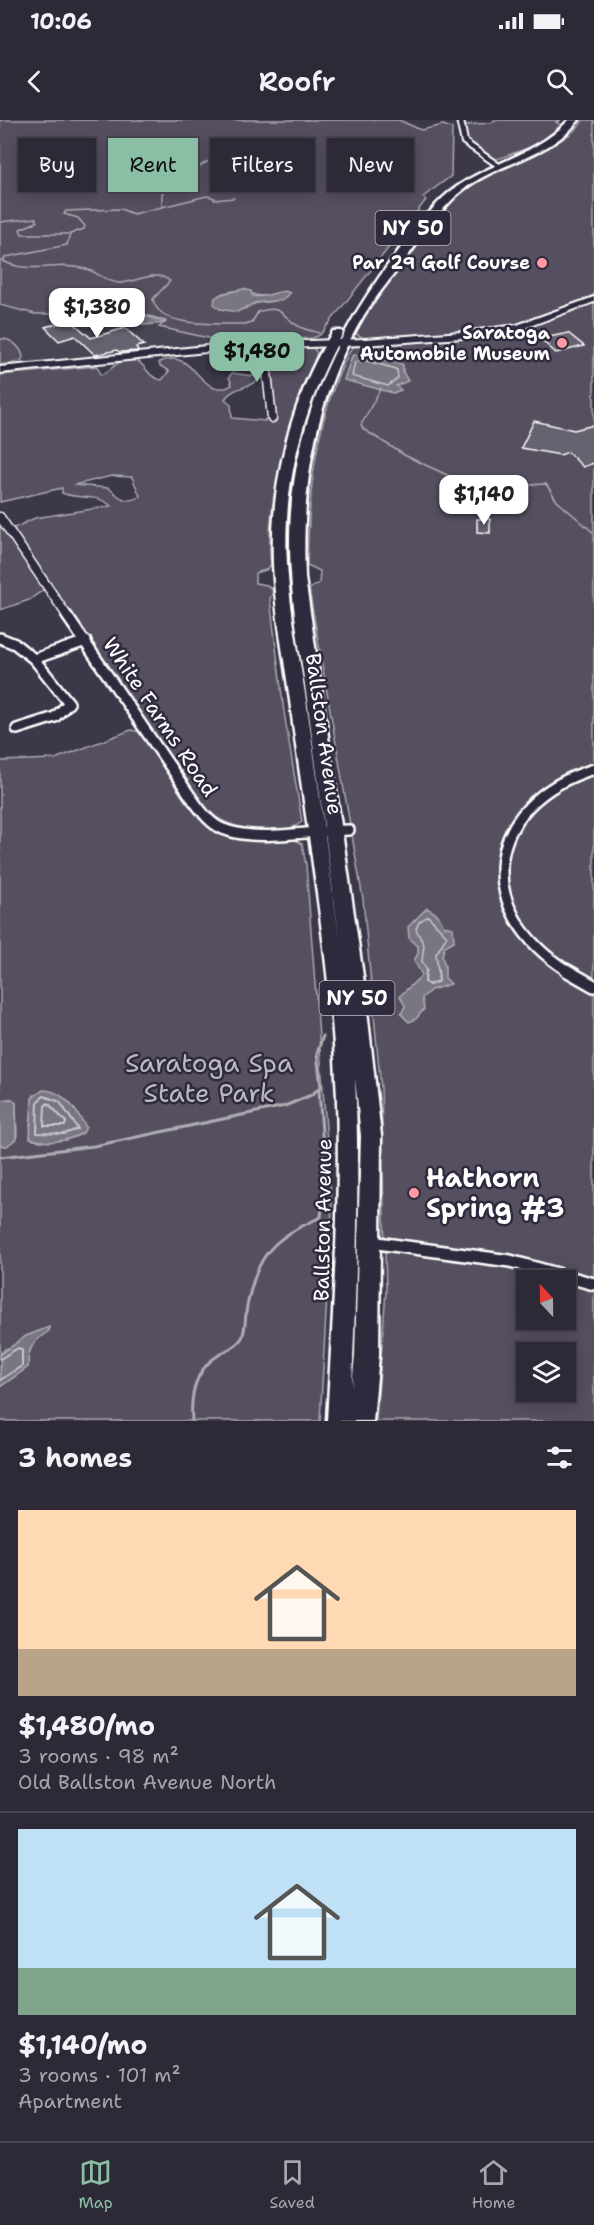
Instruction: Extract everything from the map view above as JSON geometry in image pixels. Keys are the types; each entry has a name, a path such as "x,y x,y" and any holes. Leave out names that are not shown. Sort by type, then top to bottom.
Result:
{"highway":[{"name":"Ballston Avenue","path":"339,1421 346,1239 347,1127 343,1033 280,564 282,509 290,452 315,373 439,208 465,184 496,164 549,142 574,120"},
{"name":"Ballston Avenue","path":"338,342 311,420 302,454 296,530 303,630 342,830 371,1136 370,1242 361,1421"}],"street":[{"path":"460,120 460,131 464,142 496,164"},
{"path":"0,370 264,345 420,339 519,327 594,299"},
{"path":"264,345 272,418"},
{"name":"White Farms Road","path":"0,517 210,821 226,830 253,834 342,830"},
{"path":"0,638 15,644 34,659 69,702 68,709 58,716 17,729"},
{"path":"34,659 86,641"},
{"path":"594,769 555,784 538,796 513,824 504,842 501,867 511,913 528,938 557,964 594,986"},
{"path":"346,1239 510,1261 594,1284"}],"shaded area":[{"path":"0,273 68,301 225,337 235,344 0,368"}],"green space":[{"path":"0,120 399,120 421,130 443,125 452,128 451,176 423,197 426,200 320,335 313,338 231,343 159,327 166,321 133,311 127,303 122,306 107,305 117,310 117,317 105,317 97,313 95,314 97,321 90,325 77,314 35,314 0,305","holes":["244,289 255,295 285,296 276,301 255,304 245,309 224,293"]},
{"path":"494,120 561,120 556,122 563,126 536,145 498,159 486,155 470,144 461,127 490,123"},
{"path":"583,120 594,120 594,295 540,318 502,327 444,334 366,339 356,334 387,282 458,194 481,178 564,139"},
{"path":"594,303 594,1421 376,1421 386,1291 381,1089 363,899 309,589 319,583 320,571 307,565 311,492 318,444 330,397 345,359 354,346 523,328"},
{"path":"0,339 8,340 18,347 23,357 21,361 0,365"},
{"path":"280,347 313,347 317,353 295,410 277,477 271,523 271,565 266,570 255,573 255,583 267,585 273,591 270,599 284,712 302,822 285,830 263,831 240,827 221,820 200,802 55,593 46,588 29,600 0,610 0,522 12,529 35,518 111,506 100,499 62,493 62,488 0,502 0,375 97,366 101,375 123,360 133,359 151,375 162,380 169,371 160,366 159,362 177,359 190,366 214,388 226,388 232,385 229,377 232,373 258,377 260,379 256,382 232,392 225,399 231,404 232,418 265,421 265,419 276,417 269,352","holes":["112,476 132,477 140,496 131,500 120,497 109,488 74,485"]},
{"name":"Saratoga Spa State Park","path":"131,730 140,732 185,801 213,830 249,837 294,839 302,844 306,865 332,1207 320,1421 0,1421 0,1387 28,1367 28,1356 34,1341 5,1349 0,1355 0,1145 7,1146 17,1136 16,1103 12,1099 0,1100 0,761 55,759","holes":["34,1095 66,1140 33,1140 30,1125"]}],"water":[{"path":"244,289 251,291 253,296 264,296 283,291 290,293 282,300 255,303 237,312 220,309 214,304 215,298 221,294"},
{"path":"134,303 133,311 166,323 144,325 131,315 117,317 117,310 106,305 122,306"},
{"path":"370,354 371,358 393,360 403,365 403,372 408,381 396,386 401,390 393,393 344,380 352,356"},
{"path":"427,908 438,915 444,926 453,928 454,941 445,946 442,956 445,978 451,984 431,990 422,998 424,1009 416,1019 409,1022 401,1014 405,1006 400,996 422,975 414,960 418,954 418,946 409,938 408,927"},
{"path":"43,1090 57,1093 69,1102 86,1127 83,1133 57,1141 30,1138 32,1098"},
{"path":"12,1099 16,1103 16,1139 7,1146 0,1145 0,1100"},
{"path":"49,1327 49,1331 39,1338 30,1350 28,1367 0,1387 0,1355 26,1336"}],"building":[{"path":"70,320 91,338 125,328 144,345 136,347 138,351 119,352 117,350 95,355 75,336 59,341 45,327"},
{"name":"Saratoga Automobile Museum","path":"568,333 584,346 556,353 540,339"},
{"path":"534,421 574,430 594,425 594,463 583,467 568,452 560,455 521,448"},
{"path":"477,519 490,519 490,533 477,532"}],"waterway":[{"path":"162,207 162,193 177,182 194,177 193,172 208,161 224,157 259,156 258,153 266,149 264,143 287,136"},
{"path":"162,207 207,196 215,198 214,200 234,198"},
{"path":"70,234 84,229 85,226 78,218 64,214 66,211 121,209 133,214 162,207"},
{"path":"0,222 36,218 37,222 20,229 22,234 70,234"},
{"path":"70,234 67,245 6,257 3,261 33,268 75,267 90,270 120,283 158,276 170,281 153,299 157,309 166,316 193,323 247,324 252,322 258,312 272,309 281,312 300,327 319,333"},
{"path":"381,388 361,425 363,429 406,456 458,480"},
{"path":"526,485 546,484 557,501 594,533"},
{"path":"0,1157 94,1146 285,1106 311,1095 321,1087 317,1053 323,1036"},
{"path":"192,1421 193,1392 199,1375 211,1361 242,1338 251,1288 262,1260 279,1241 321,1217 325,1175 319,1090"}],"place":[{"name":"Par 29 Golf Course","path":"542,263"},
{"name":"Saratoga Automobile Museum","path":"562,343"},
{"name":"Hathorn Spring #3","path":"414,1193"}]}
